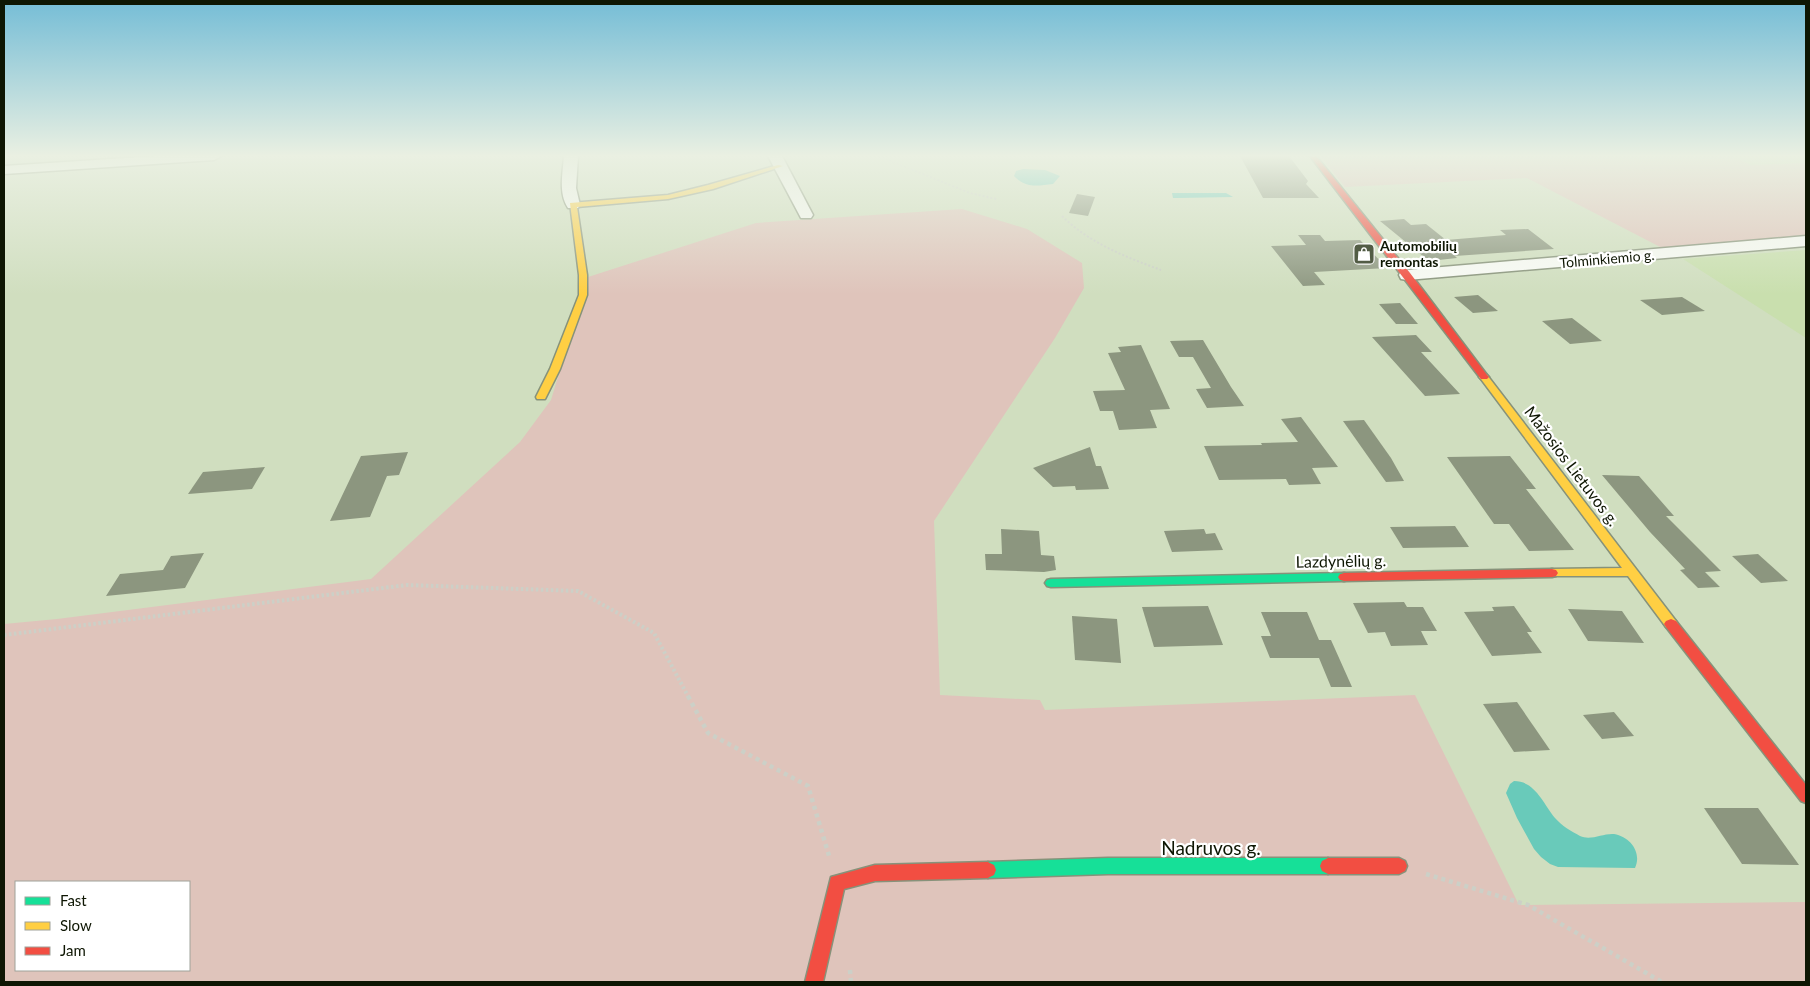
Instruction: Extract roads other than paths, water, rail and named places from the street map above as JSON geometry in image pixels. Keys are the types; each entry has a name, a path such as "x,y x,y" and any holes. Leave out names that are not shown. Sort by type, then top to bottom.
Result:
{"street":[{"path":"541,397 555,368 583,295 583,275 572,202"},
{"path":"573,205 587,202"},
{"path":"799,202 806,215"},
{"name":"Mažosios Lietuvos g.","path":"1349,202 1407,275 1631,572 1806,796"},
{"name":"Tolminkiemio g.","path":"1407,275 1806,241"},
{"name":"Lazdynėlių g.","path":"1052,583 1631,572"},
{"name":"Nadruvos g.","path":"814,982 837,883 874,873 1108,866 1399,866"}],"water":[{"path":"1514,781 1521,782 1533,789 1558,821 1580,836 1588,838 1614,834 1625,838 1634,846 1636,851 1637,862 1635,868 1558,867 1550,864 1534,849 1506,793 1510,784"}],"place":[{"name":"Automobilių remontas","path":"1364,254"}]}
